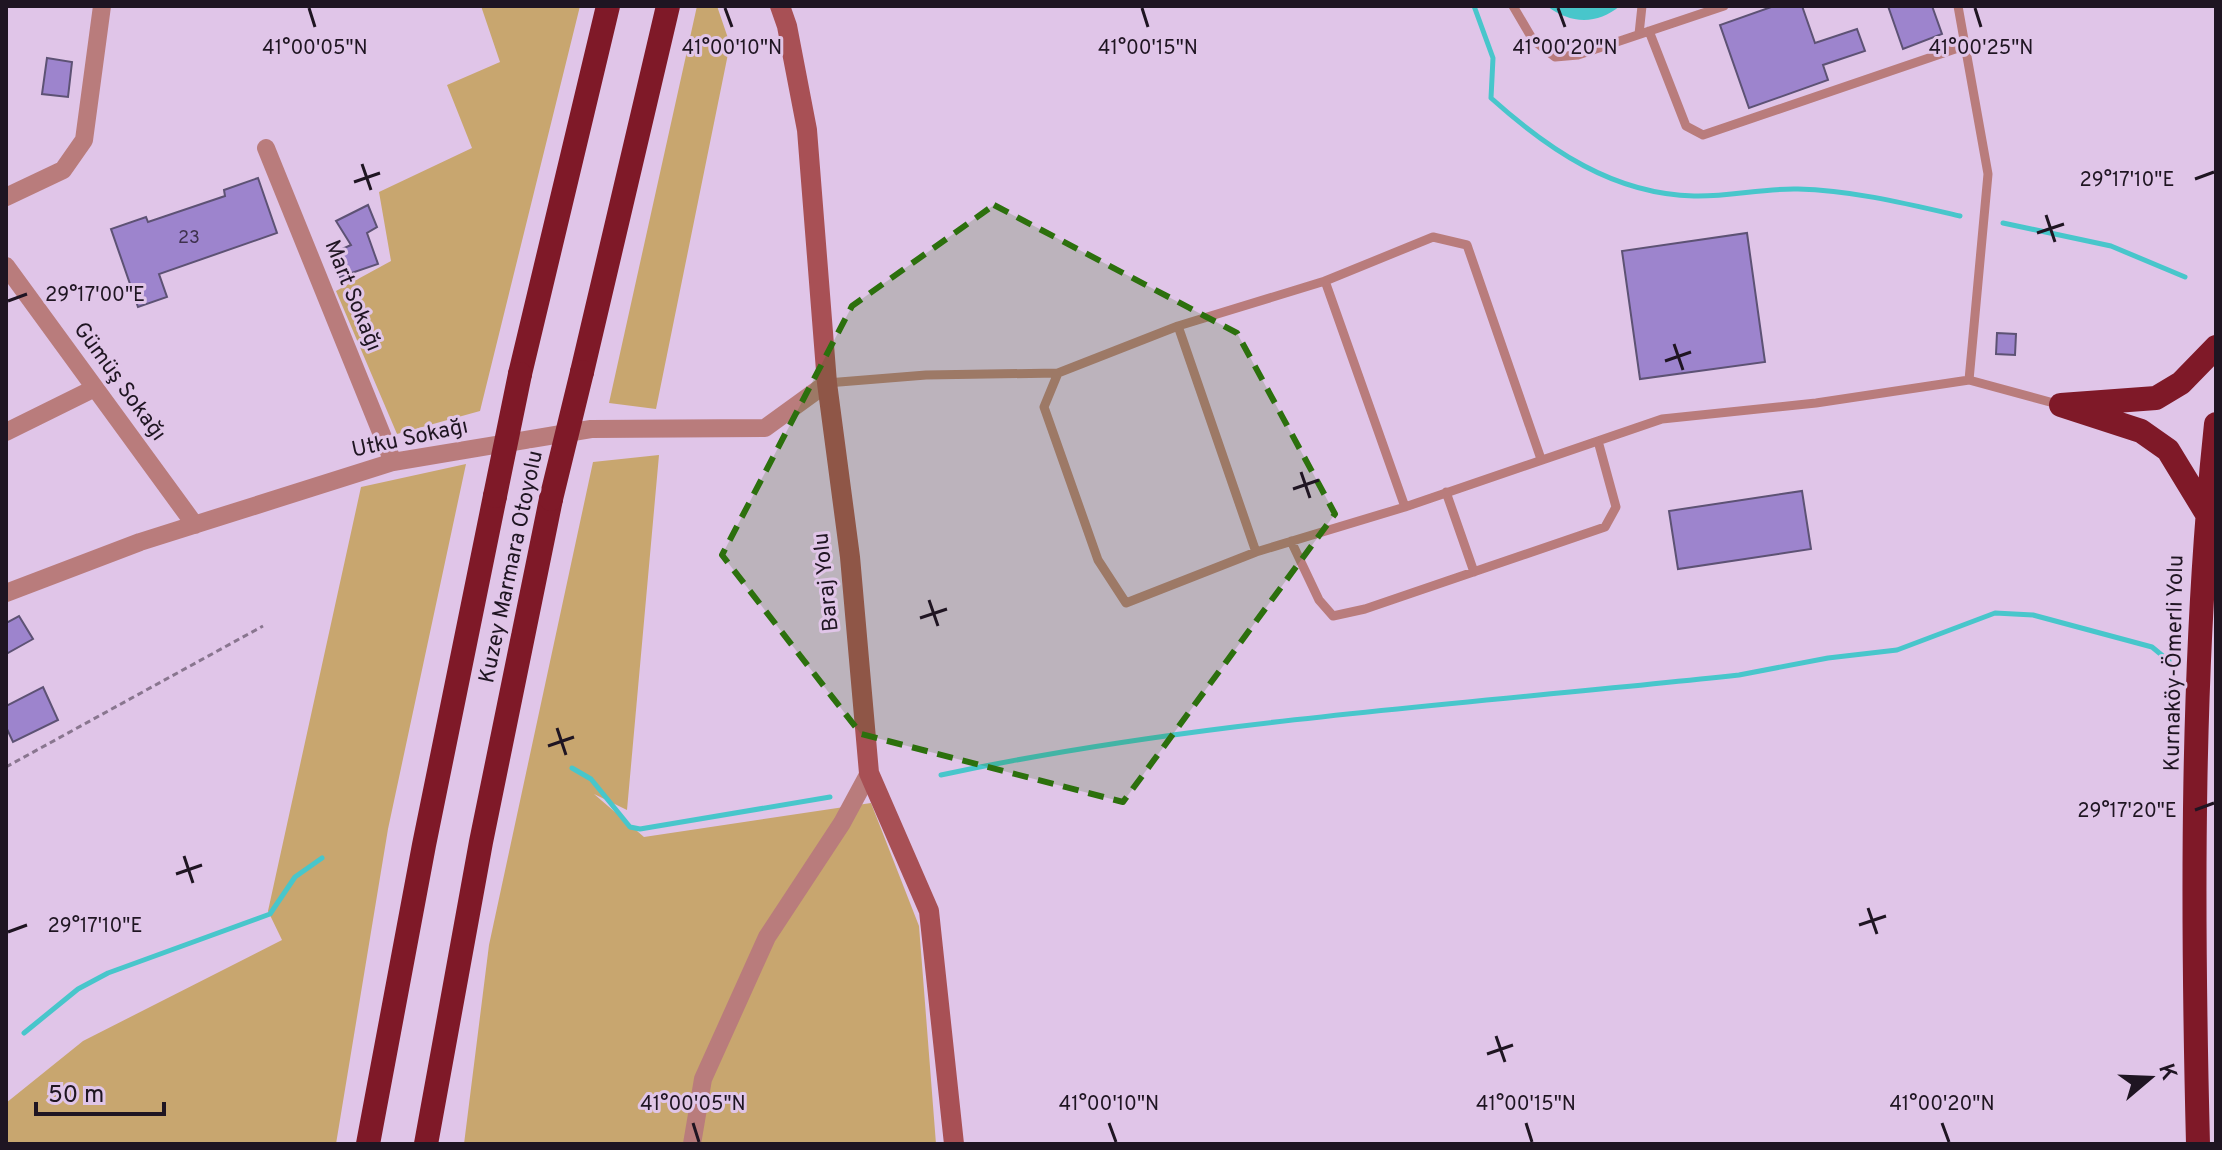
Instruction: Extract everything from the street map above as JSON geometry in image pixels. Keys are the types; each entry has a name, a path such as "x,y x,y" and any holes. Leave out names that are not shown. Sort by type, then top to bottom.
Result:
{"highway":[{"name":"Kuzey Marmara Otoyolu","path":"368,1144 424,845 520,374 608,6"},
{"name":"Kuzey Marmara Otoyolu","path":"426,1144 481,842 551,499 668,6"},
{"path":"2061,405 2156,398 2181,383 2216,347"},
{"path":"2061,405 2141,431 2168,450 2207,514"},
{"name":"Kurnaköy-Ömerli Yolu","path":"2198,1144 2194,975 2207,514 2216,424"}],"street":[{"path":"6,197 63,170 84,140 102,6"},
{"name":"Baraj Yolu","path":"780,6 787,26 807,130 827,383 850,557 869,773 929,911 954,1144"},
{"name":"Mart Sokağı","path":"266,148 393,462"},
{"name":"Gümüş Sokağı","path":"6,266 195,525"},
{"name":"Utku Sokağı","path":"6,593 195,525 393,462 591,429 765,428 827,383"},
{"path":"6,432 93,389"},
{"path":"692,1144 703,1079 767,937 842,823 869,773"}],"lane":[{"path":"1513,6 1533,40 1555,57 1578,55 1698,10 1724,6"},
{"path":"1642,6 1644,32 1686,126 1703,135 1964,46"},
{"path":"1958,6 1988,174 1969,380"},
{"path":"827,383 926,375 1058,373 1178,326 1325,281 1433,237 1467,245 1541,459"},
{"path":"1325,281 1405,507"},
{"path":"1178,326 1256,552"},
{"path":"1058,373 1044,407 1098,560 1126,603 1256,552 1405,507 1662,419 1816,403 1969,380 2061,405"},
{"path":"1291,541 1319,600 1333,616 1365,609 1605,527 1616,507 1598,441"},
{"path":"1446,492 1474,572"}],"path":[{"path":"6,767 263,626"}],"highlighted area":[{"path":"994,205 1237,333 1335,514 1123,802 861,734 722,555 852,306"}],"shaded area":[{"path":"481,6 580,6 480,411 397,434 336,291 391,261 379,192 472,148 447,85 500,62"},
{"path":"697,6 717,6 730,44 656,409 609,403"},
{"path":"1547,6 1620,6 1602,17 1584,20 1565,16"},
{"path":"659,455 627,810 594,794 644,837 871,803 919,926 936,1144 464,1144 489,945 593,462"},
{"path":"466,464 388,829 336,1144 6,1144 6,1103 83,1041 282,940 268,911 361,487"}],"building":[{"path":"1774,6 1802,6 1815,43 1857,29 1865,51 1823,65 1828,80 1749,108 1720,25"},
{"path":"1888,6 1932,6 1942,34 1903,49"},
{"path":"47,58 72,62 68,97 42,94"},
{"path":"258,178 277,233 159,274 167,297 138,307 111,229 146,217 148,222 225,196 224,190"},
{"path":"368,205 377,227 367,233 378,264 340,277 333,253 351,245 336,221"},
{"path":"1747,233 1765,362 1640,379 1622,251"},
{"path":"1997,333 2016,334 2015,355 1996,354"},
{"path":"1802,491 1811,549 1678,569 1669,511"},
{"path":"19,616 33,639 6,654 6,623"},
{"path":"43,687 58,720 13,742 6,727 6,706"}],"waterway":[{"path":"1474,6 1493,58 1491,98 1559,151 1609,178 1664,193 1694,196 1785,189 1838,192 1960,216"},
{"path":"2003,223 2111,246 2185,277"},
{"path":"941,775 1040,756 1238,726 1739,675 1828,658 1897,650 1995,613 2033,615 2152,647 2169,661"},
{"path":"572,768 591,779 630,827 640,829 830,797"},
{"path":"24,1033 78,989 108,973 270,914 295,877 322,858"}]}
